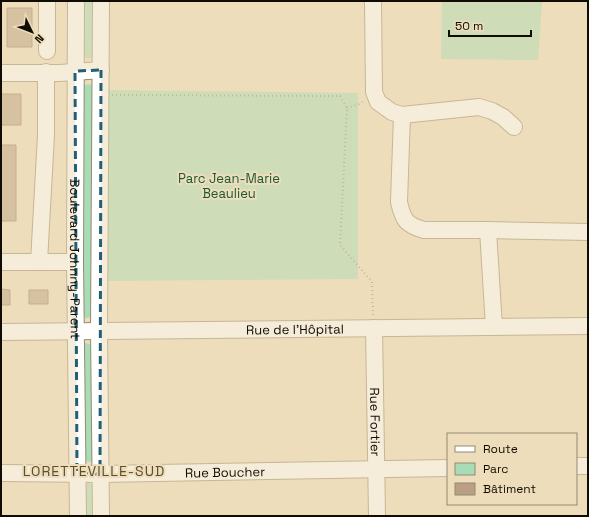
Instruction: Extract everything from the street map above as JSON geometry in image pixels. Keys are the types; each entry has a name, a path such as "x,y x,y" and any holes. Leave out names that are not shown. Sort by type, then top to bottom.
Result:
{"street":[{"path":"47,1 47,51"},
{"name":"Boulevard Johnny-Parent","path":"76,1 75,262 78,516"},
{"name":"Boulevard Johnny-Parent","path":"100,516 99,330 101,1"},
{"path":"373,1 374,92 378,102 392,112 402,115 480,107 503,117 514,127"},
{"path":"1,73 60,73 101,70"},
{"path":"39,262 46,136 46,72"},
{"path":"402,115 399,202 402,214 407,222 424,230 588,232"},
{"path":"488,230 494,327"},
{"path":"1,262 75,262"},
{"name":"Rue de l'Hôpital","path":"1,332 588,326"},
{"name":"Rue Fortier","path":"374,328 377,516"},
{"path":"577,466 588,466"},
{"name":"Rue Boucher","path":"1,473 100,474 447,468"}],"path":[{"path":"347,108 360,104 374,92"},
{"path":"101,95 340,96 347,108 340,245 372,282 374,328"}],"highlighted area":[{"path":"101,70 100,474 77,473 75,71"}],"green space":[{"path":"84,1 93,1 93,55 87,59 83,55"},
{"path":"442,1 542,1 538,60 441,59"},
{"path":"93,84 92,313 90,317 86,318 82,314 84,85"},
{"name":"Parc Jean-Marie Beaulieu","path":"101,90 358,93 358,279 100,281"},
{"path":"86,343 91,346 94,458 90,462 84,460 84,345"},
{"path":"89,483 94,487 94,516 85,516 85,487 86,484"}],"building":[{"path":"7,8 32,8 32,47 7,47"},
{"path":"1,94 21,94 21,125 1,125"},
{"path":"1,145 16,145 16,221 1,221"},
{"path":"1,289 10,290 10,305 1,305"},
{"path":"29,290 48,290 48,304 29,304"}],"district":[{"name":"LORETTEVILLE-SUD","path":"94,471"}]}
